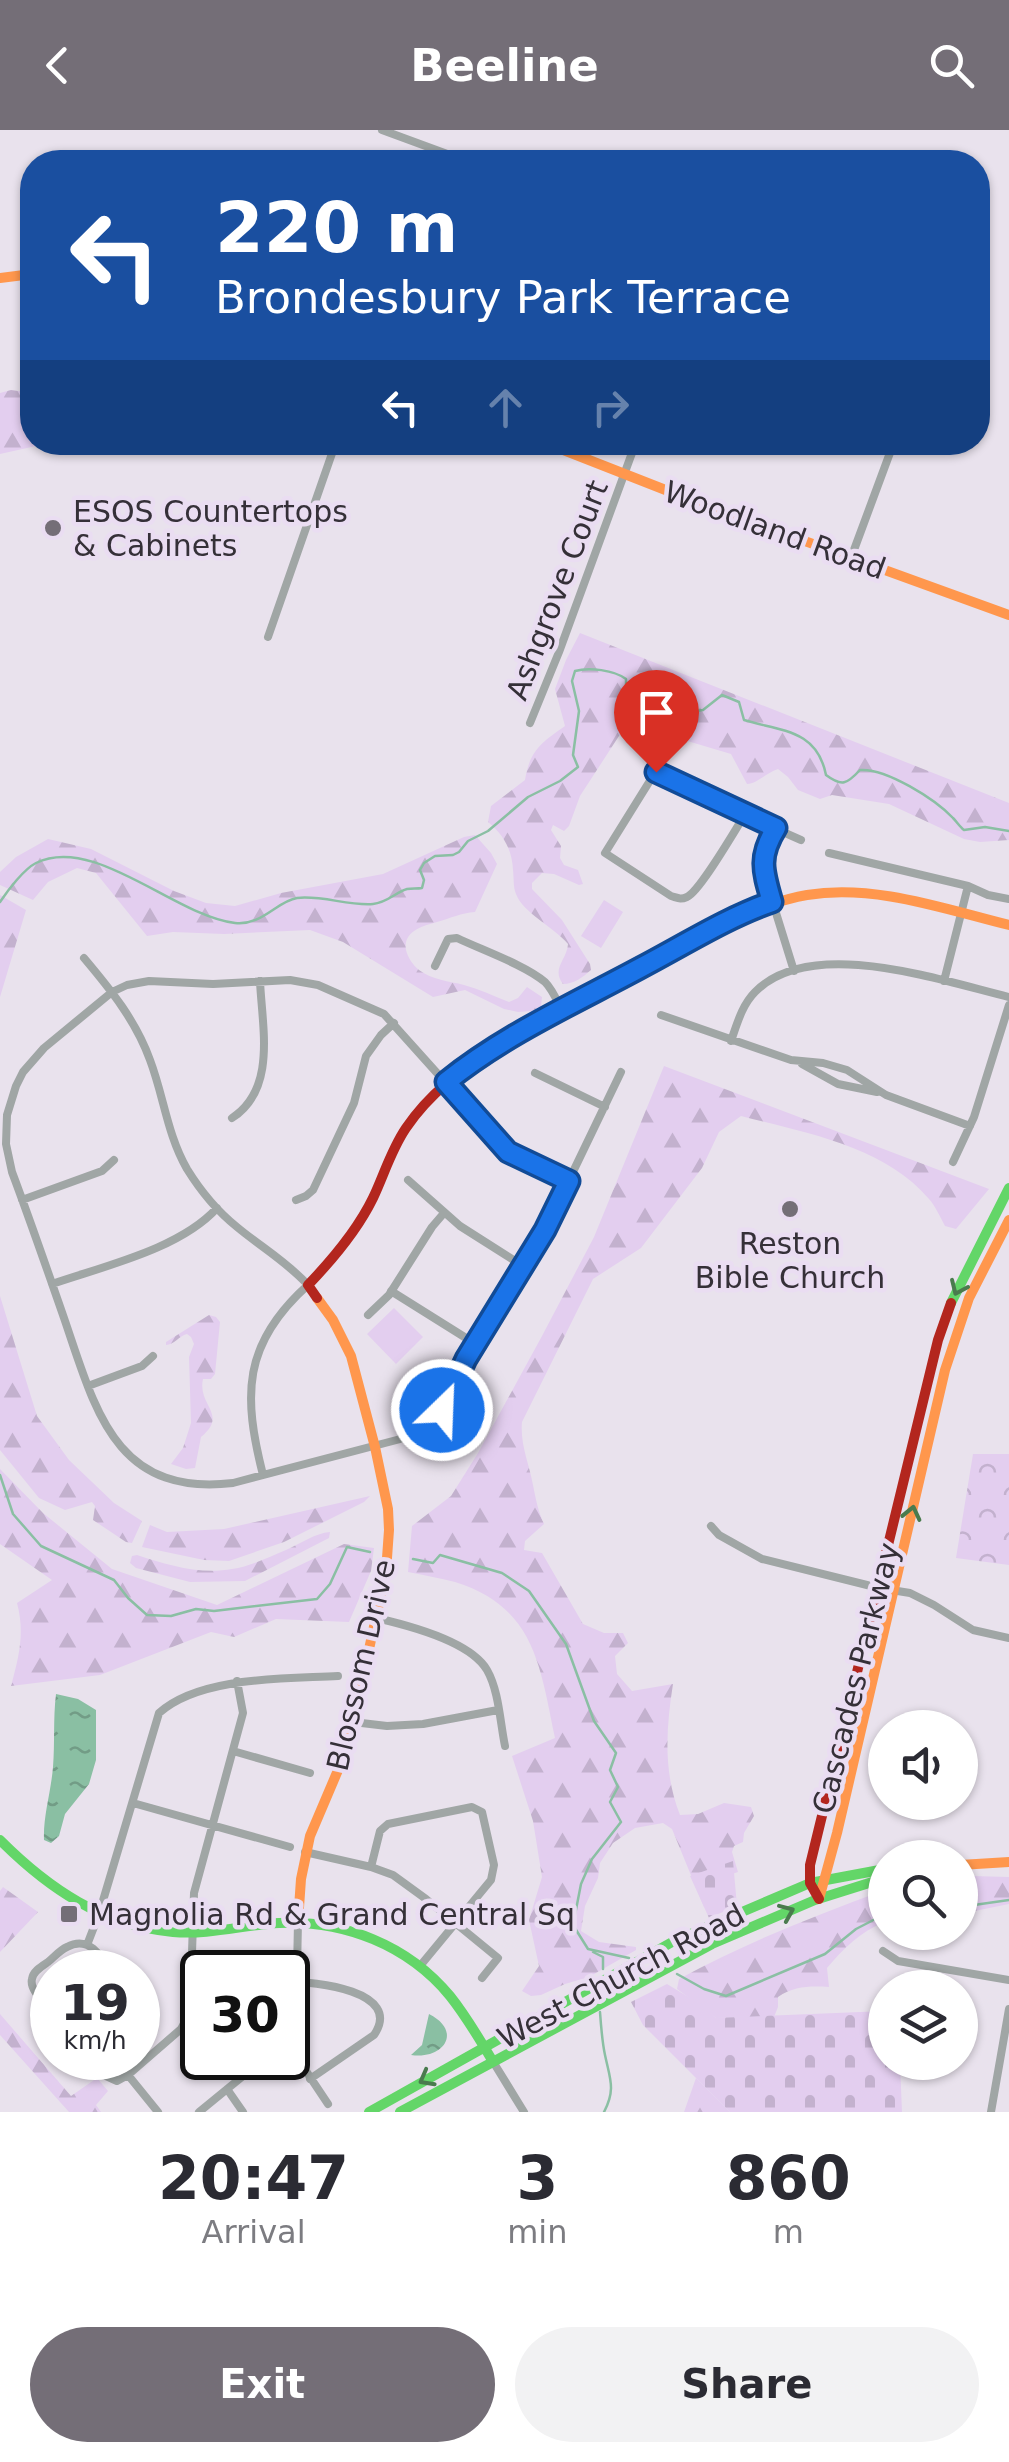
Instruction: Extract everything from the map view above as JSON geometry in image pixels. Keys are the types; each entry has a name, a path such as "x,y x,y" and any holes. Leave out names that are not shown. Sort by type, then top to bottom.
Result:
{"street":[{"path":"382,130 426,150"},
{"path":"268,637 331,455"},
{"name":"Woodland Road","path":"576,455 1009,615"},
{"name":"Ashgrove Court","path":"530,723 632,455"},
{"path":"850,558 889,455"},
{"path":"746,813 692,894 686,897 671,896 605,853 656,772 746,813 801,840"},
{"path":"776,828 762,862 794,971"},
{"path":"829,853 1009,899"},
{"path":"944,981 968,886"},
{"path":"263,1475 250,1397 255,1364 276,1318 349,1239 406,1128 431,1096 478,1058 739,915 772,902 810,893 848,891 890,896 1009,925"},
{"path":"435,966 448,939 457,938 532,973 552,990 562,1010"},
{"name":"Blossom Drive","path":"84,958 125,1010 144,1045 178,1151 200,1188 232,1224 292,1269 333,1320 350,1356 386,1490 390,1530 386,1572 340,1769 305,1852 298,1922"},
{"path":"731,1040 743,1009 757,990 775,977 828,964 862,964 1009,997"},
{"path":"569,1181 508,1152 394,1023 373,1008 318,985 290,980 213,984 149,980 112,992 32,1060 16,1086 7,1115 6,1144 22,1200 97,1410 112,1436 133,1458 161,1474 188,1483 233,1483 375,1447 420,1432 436,1418 474,1342 545,1230 569,1181 621,1072"},
{"path":"232,1118 253,1099 262,1070 260,982"},
{"path":"953,1162 970,1126 1009,1005"},
{"path":"661,1014 791,1060 838,1084 886,1094 970,1126"},
{"path":"296,1200 313,1190 354,1103 366,1056 394,1023"},
{"path":"791,1060 834,1065 886,1094"},
{"path":"535,1074 604,1107"},
{"path":"22,1200 102,1171 114,1160"},
{"path":"408,1180 460,1226 523,1266"},
{"name":"Cascades Parkway","path":"810,1883 810,1865 929,1374 964,1274 1006,1203 1009,1188"},
{"path":"52,1284 173,1241 217,1208"},
{"path":"368,1316 392,1291 444,1212"},
{"name":"Cascades Parkway","path":"819,1899 945,1370 969,1298 1009,1220"},
{"path":"392,1291 474,1342"},
{"path":"88,1386 142,1366 153,1356"},
{"path":"712,1526 719,1535 762,1559 922,1598 974,1630 1009,1638"},
{"path":"376,1618 474,1654 489,1674 505,1746"},
{"path":"86,1945 99,1914 159,1713 168,1705 238,1681 338,1676"},
{"path":"192,1950 195,1886 243,1713 238,1681"},
{"path":"353,1722 404,1726 498,1710"},
{"path":"233,1751 310,1773"},
{"path":"132,1803 290,1848"},
{"path":"371,1866 380,1831 388,1824 472,1807 485,1817 494,1873 420,1966"},
{"path":"0,1840 46,1884 77,1904 152,1929 192,1933 298,1922 334,1926 372,1938 420,1966 458,2005 524,2112"},
{"path":"305,1852 371,1866 405,1882 498,1958 482,1978"},
{"path":"978,1863 1009,1862"},
{"name":"West Church Road","path":"369,2112 674,1942 810,1883 868,1871"},
{"path":"810,1883 819,1899"},
{"name":"West Church Road","path":"400,2112 691,1954 819,1899 868,1883"},
{"path":"295,1950 298,1922"},
{"path":"63,1950 86,1945 94,1950"},
{"path":"883,1951 898,1962 1009,1980"},
{"path":"310,1983 354,1991 376,2006 380,2018 374,2035 310,2079 328,2104"},
{"path":"991,2112 1009,2009"},
{"path":"160,2047 180,2030"},
{"path":"132,2080 158,2112"},
{"path":"199,2112 237,2080"},
{"path":"227,2088 243,2112"},
{"path":"996,2088 1009,2090"}],"green space":[{"path":"20,391 20,450 0,454 0,393"},
{"path":"580,633 1009,803 1009,840 964,839 889,804 832,795 820,799 798,790 778,769 747,784 731,754 684,740 667,741 638,715 630,719 580,796 569,826 564,831 553,825 551,830 561,846 564,865 578,870 583,884 542,873 532,883 532,889 562,920 590,964 591,970 585,975 563,984 559,969 568,944 520,901 514,888 509,849 488,822 491,806 525,780 538,748 565,726 555,689"},
{"path":"475,835 497,864 475,912 415,930 408,938 407,953 417,968 429,976 509,1002 527,987 542,997 541,1006 532,1011 504,1009 465,990 433,997 343,942 310,930 173,932 147,936 96,873 77,868 48,882 33,900 0,885 0,872 16,857 48,839 91,849 206,903 235,906 383,874"},
{"path":"0,895 26,910 0,997"},
{"path":"604,900 623,912 601,948 581,936"},
{"path":"664,1066 989,1189 956,1229 945,1226 929,1199 890,1166 842,1144 741,1116 719,1132 702,1168 641,1248 593,1279 522,1422 524,1446 544,1524 525,1541 524,1550 542,1553 583,1624 604,1633 623,1633 628,1643 615,1656 617,1674 632,1691 673,1684 668,1750 671,1783 680,1815 698,1814 724,1803 751,1807 754,1816 743,1842 734,1846 732,1852 738,1872 720,1878 710,1908 704,1907 672,1829 663,1823 635,1828 613,1843 600,1863 581,1931 599,1942 636,1950 589,1977 531,1996 522,1991 539,1966 529,1920 542,1877 533,1821 512,1756 555,1738 544,1687 529,1642 502,1607 455,1582 408,1572 412,1526 451,1496 478,1453 594,1237"},
{"path":"0,1296 37,1416 69,1460 114,1503 142,1521 132,1543 93,1520 92,1502 65,1510 39,1498 0,1450"},
{"path":"394,1308 423,1337 396,1364 367,1334"},
{"path":"209,1315 220,1322 215,1374 211,1379 203,1379 202,1388 212,1422 201,1437 195,1468 186,1469 171,1464 183,1448 191,1423 189,1357 194,1344 187,1334 169,1345 166,1342"},
{"path":"973,1454 1009,1454 1009,1565 956,1558"},
{"path":"0,1469 43,1513 112,1569 217,1605 344,1544 374,1548 371,1571 349,1622 276,1619 234,1637 211,1632 100,1675 11,1686 21,1635 17,1603 52,1580 0,1544"},
{"path":"370,1496 284,1542 229,1561 142,1547 150,1525 167,1532 224,1529"},
{"path":"330,1532 329,1538 245,1581 190,1582 130,1563 132,1556 137,1555 196,1570 220,1571 246,1566"},
{"path":"733,1861 737,1906 709,1918 690,1876"},
{"path":"978,1876 1009,1877 1009,1904 978,1910"},
{"path":"3,1887 38,1912 0,1952 0,1891"},
{"path":"868,1896 868,1930 827,1968 829,1987 784,1993 778,1997 774,2017 716,2018 677,1989 679,1979 806,1920"},
{"path":"667,1984 716,2018 868,2012 868,2080 901,2080 902,2112 730,2112 643,2025 631,2002"},
{"path":"0,2014 30,2049 30,2068 0,2035"},
{"path":"696,2078 730,2112 684,2112"},
{"path":"40,2080 57,2080 71,2096 94,2080 108,2091 96,2105 101,2112 69,2112"}],"water":[{"path":"56,1694 78,1699 96,1710 96,1760 89,1784 65,1814 59,1836 51,1843 44,1840 44,1831 53,1767"},
{"path":"429,2014 445,2028 445,2043 433,2053 411,2055 422,2045"}],"waterway":[{"path":"0,902 31,866 59,857 109,867 187,907 235,923 253,921 297,898 373,904 407,889 422,888 420,870 424,863 435,856 459,852 528,797 578,767 573,755 579,711 572,681 575,671 587,669 608,671 626,679 626,687 634,698 666,719 703,710 722,695 739,702 744,720 806,740 821,760 826,775 836,781 848,781 860,770 883,774 935,802 964,830 985,827 1009,831"},
{"path":"0,1475 13,1514 41,1546 114,1580 147,1615 171,1616 196,1609 214,1611 317,1599 330,1584 347,1547 370,1552"},
{"path":"413,1559 433,1563 440,1555 502,1573 529,1591 566,1644 594,1721 616,1753 610,1770 618,1787 610,1802 621,1822 592,1859 581,1884 573,1925 588,1949 629,1958"},
{"path":"978,1904 1009,1900"},
{"path":"677,1974 726,1996 825,1954 868,1923"},
{"path":"593,1952 603,1957 603,1969"},
{"path":"600,2012 611,2084 604,2112"}],"traffic: fast":[{"path":"951,1303 1009,1188"},
{"path":"0,1840 57,1889 123,1922 187,1933 303,1923 373,1939 433,1978 461,2011 492,2060"},
{"path":"369,2112 674,1941 810,1883 868,1872"},
{"path":"400,2112 712,1944 815,1900 868,1883"}],"traffic: slow":[{"path":"0,278 20,276"},
{"path":"576,455 1009,615"},
{"path":"505,1043 739,915 789,899 833,892 884,895 1009,925"},
{"path":"819,1899 945,1370 969,1298 1009,1220"},
{"path":"298,1922 310,1836 347,1749 386,1572 389,1530 375,1447 351,1356 317,1298"},
{"path":"978,1864 1009,1862"}],"traffic: jam":[{"path":"317,1298 308,1285 360,1222 406,1128 450,1080 505,1043"},
{"path":"819,1899 810,1883 810,1865 938,1340 951,1303"}],"place":[{"name":"ESOS Countertops & Cabinets","path":"53,528"},
{"name":"Reston Bible Church","path":"790,1209"},
{"name":"Magnolia Rd & Grand Central Sq","path":"69,1914"}],"route":[{"path":"442,1410 474,1342 545,1230 569,1181 508,1152 446,1082 478,1058 562,1010 739,915 772,902 762,862 776,828 656,772"}]}
